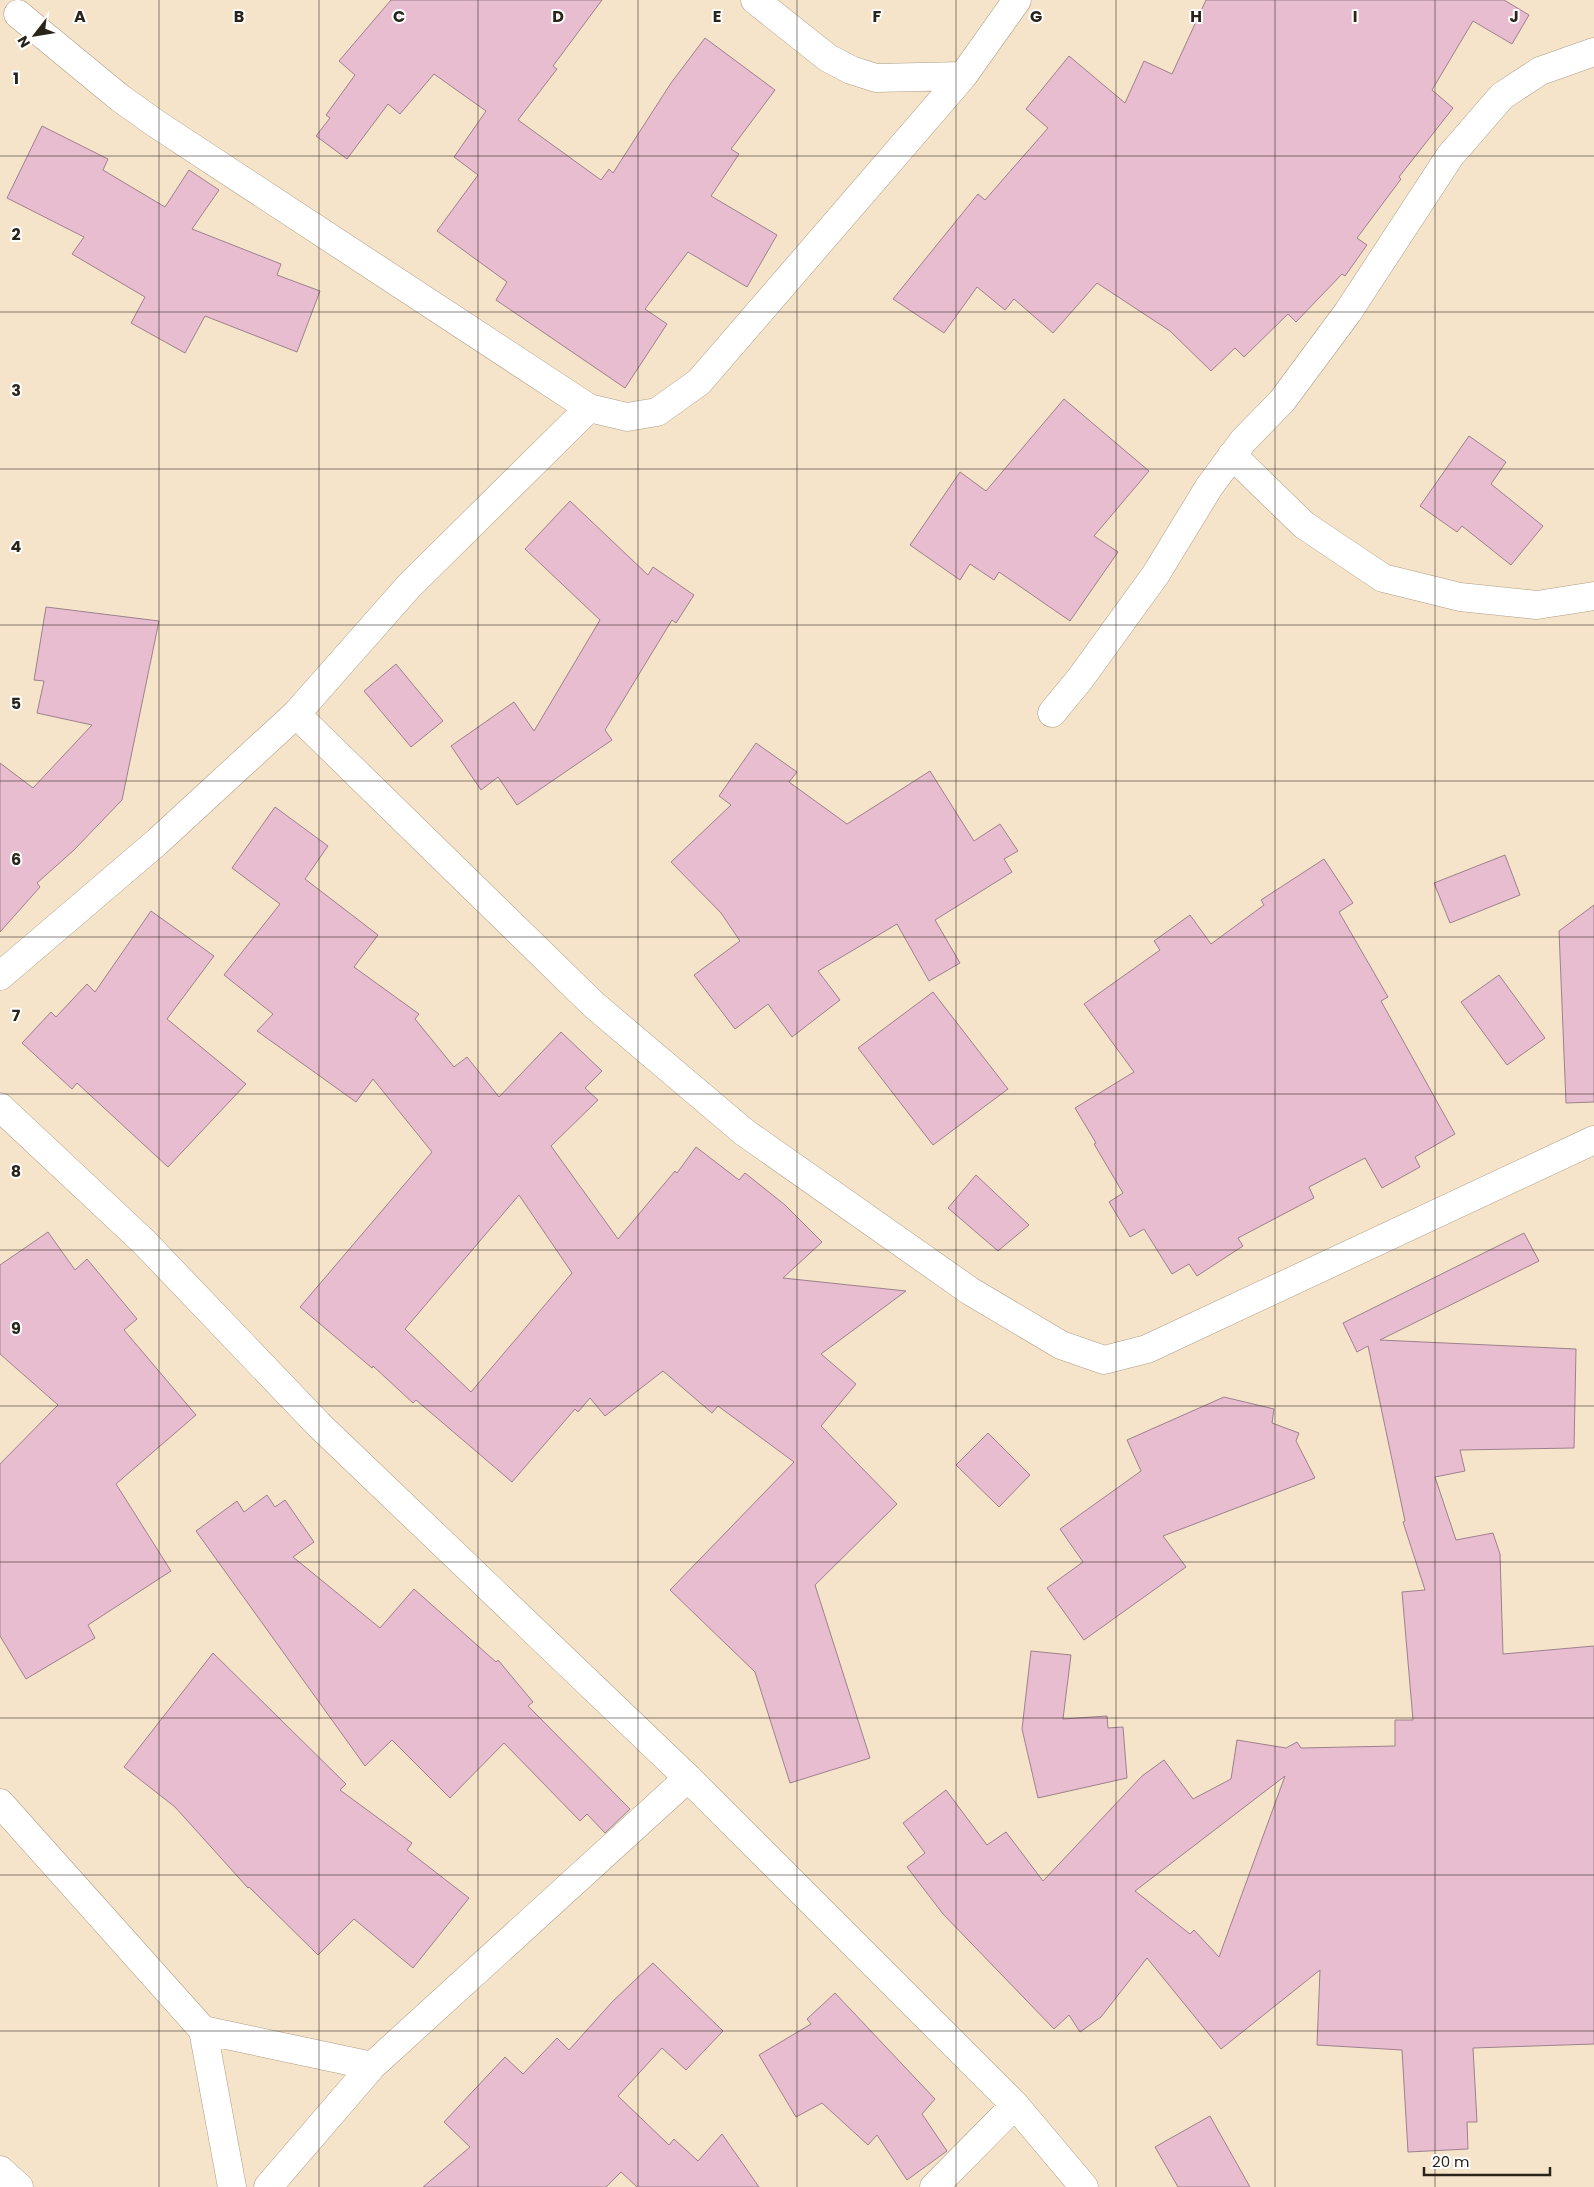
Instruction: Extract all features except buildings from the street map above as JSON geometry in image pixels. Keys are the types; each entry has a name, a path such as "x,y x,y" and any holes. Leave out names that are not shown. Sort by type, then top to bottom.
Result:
{"street":[{"path":"755,0 828,58 851,70 876,78 963,76"},
{"path":"18,14 120,98 155,123 589,408 627,417 657,412 699,382 963,76 1016,0"},
{"path":"1052,713 1080,679 1156,574 1210,486 1243,440 1282,401 1348,312 1450,156 1502,96 1540,71 1594,52"},
{"path":"0,976 157,842 296,714 408,586 589,408"},
{"path":"1232,455 1304,524 1383,578 1460,597 1537,605 1594,596"},
{"path":"296,714 594,1004 744,1132 970,1292 1061,1345 1104,1360 1147,1349 1594,1140"},
{"path":"0,1107 144,1242 319,1425 688,1778 1015,2105 1084,2187"},
{"path":"268,2187 372,2066 688,1778"},
{"path":"0,1803 203,2030 232,2187"},
{"path":"203,2030 372,2066"},
{"path":"934,2187 1015,2105"},
{"path":"0,2170 19,2187"}]}
